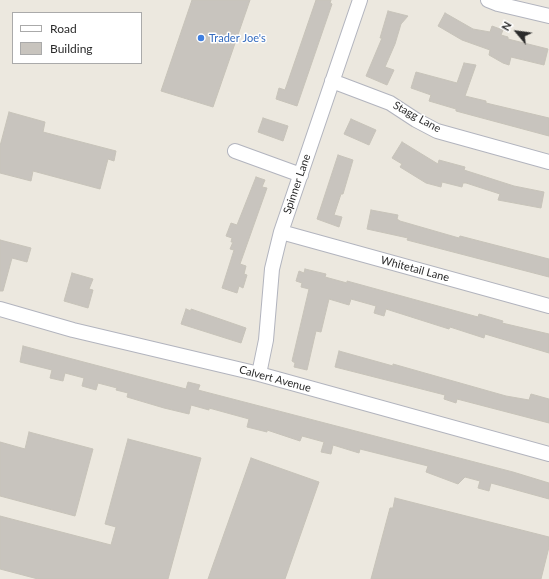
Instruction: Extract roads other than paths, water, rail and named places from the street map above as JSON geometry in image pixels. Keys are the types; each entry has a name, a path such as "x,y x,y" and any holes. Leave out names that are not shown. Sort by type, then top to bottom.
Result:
{"street":[{"name":"Spinner Lane","path":"259,374 266,340 272,269 281,232 360,0"},
{"path":"495,1 549,16"},
{"name":"Stagg Lane","path":"332,82 390,103 416,120 437,131 549,162"},
{"path":"235,151 301,175"},
{"name":"Whitetail Lane","path":"281,232 549,306"},
{"name":"Calvert Avenue","path":"0,310 73,330 259,374 549,454"}],"place":[{"name":"Trader Joe's","path":"201,38"}]}
